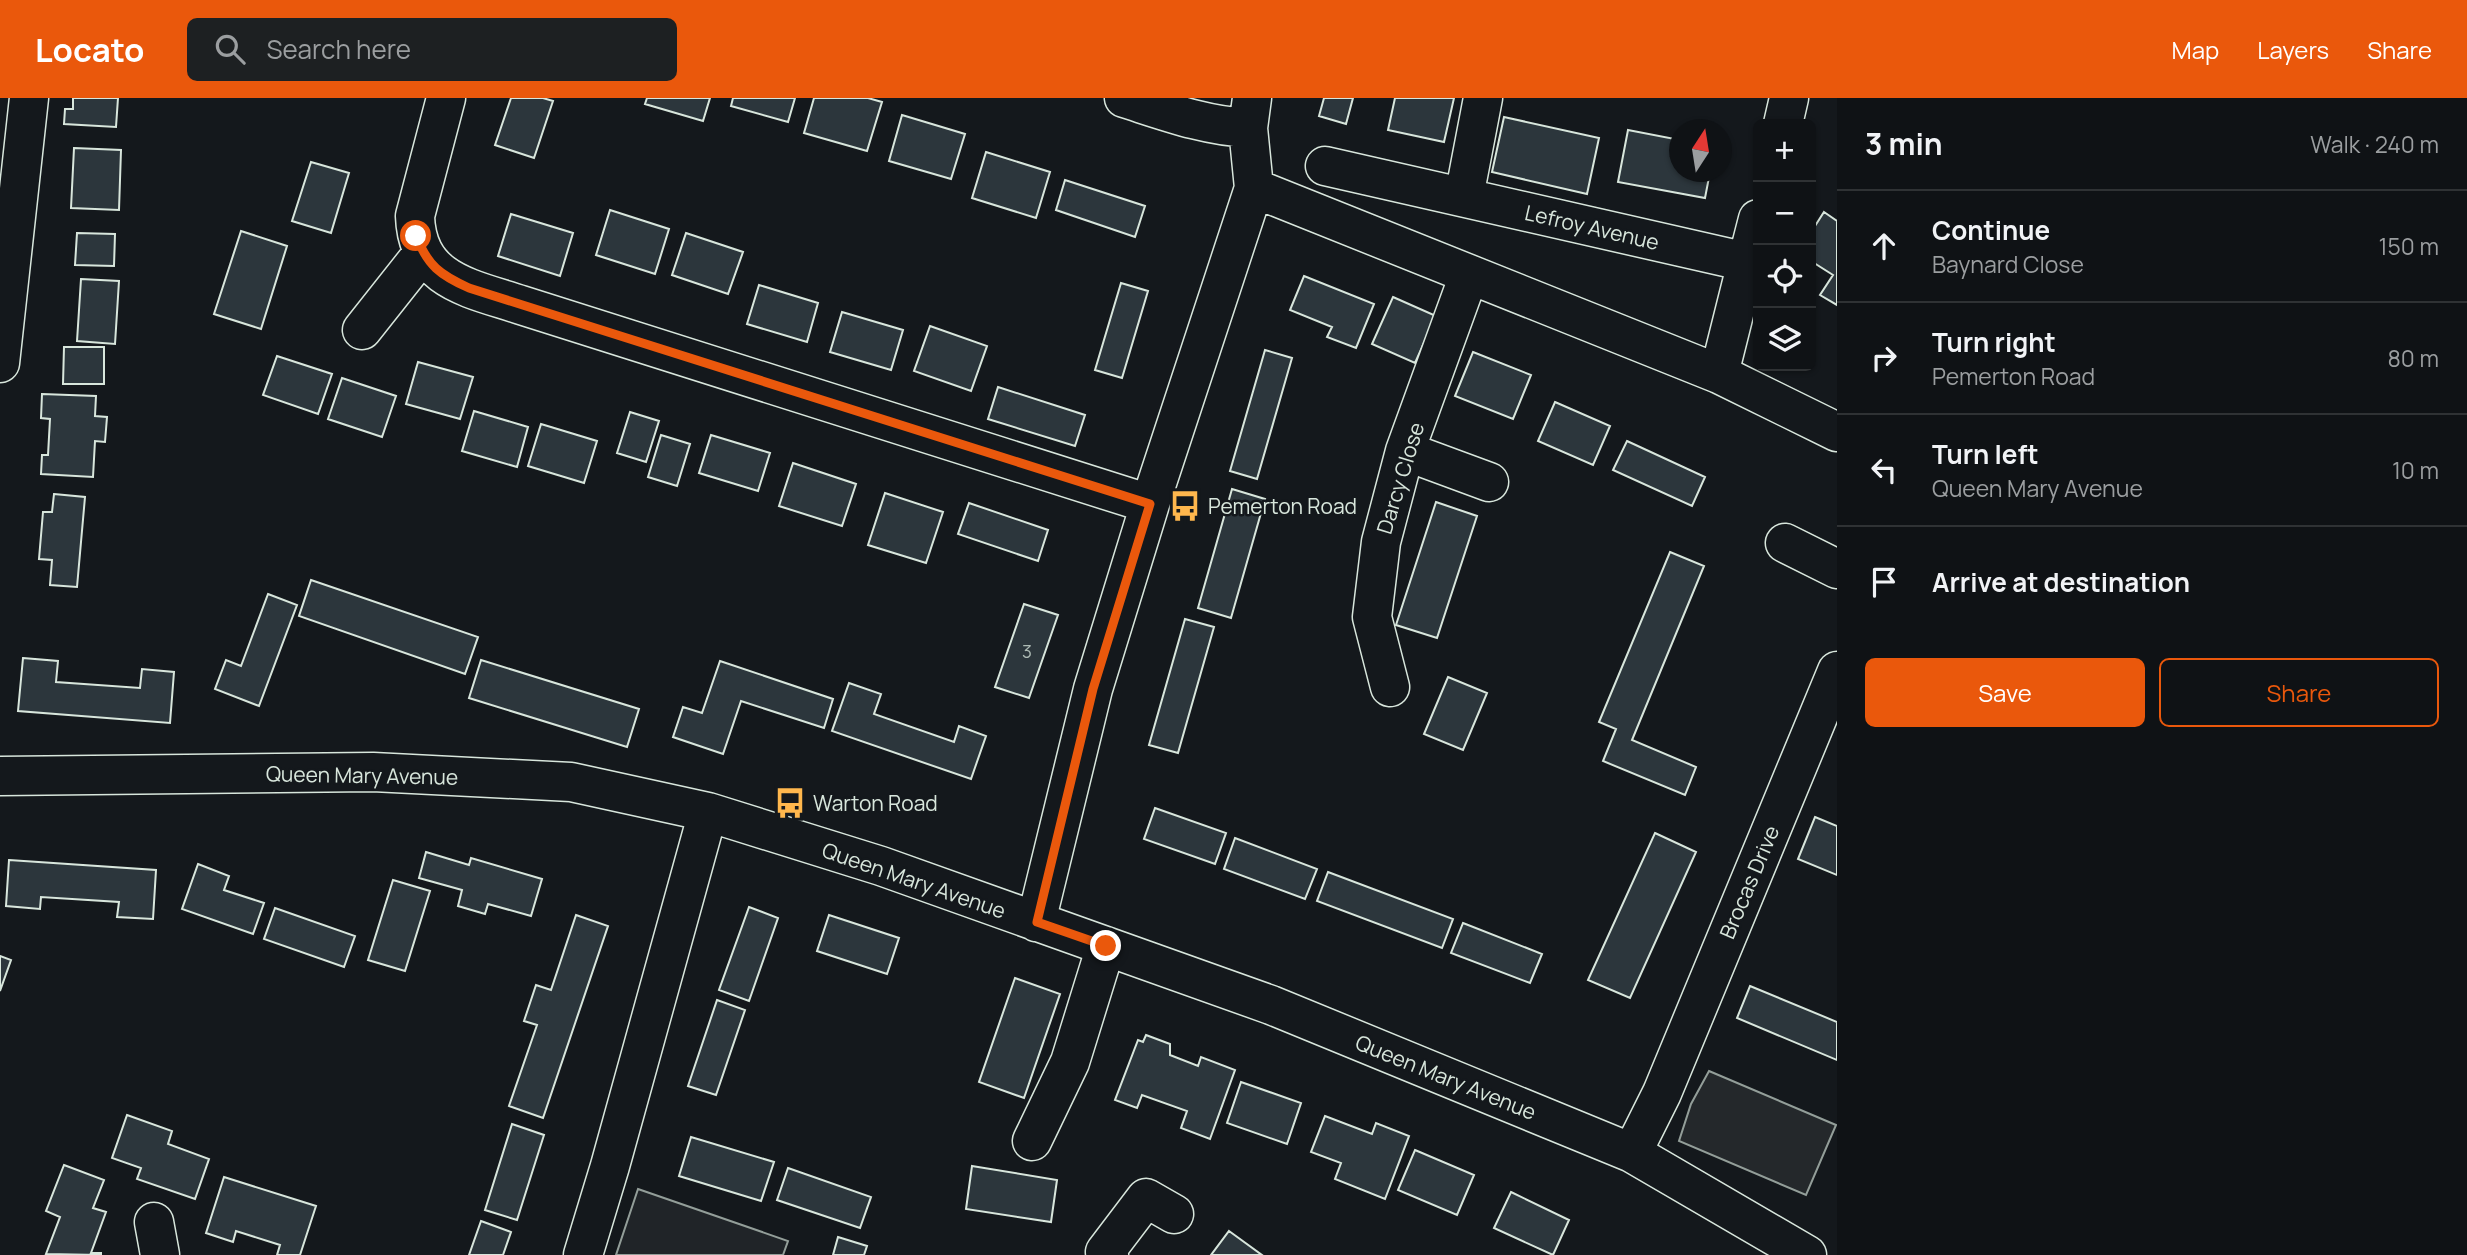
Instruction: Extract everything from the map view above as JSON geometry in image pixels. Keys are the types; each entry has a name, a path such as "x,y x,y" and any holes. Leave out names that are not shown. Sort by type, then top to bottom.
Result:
{"street":[{"path":"0,363 29,98"},
{"path":"446,98 415,216 416,236 423,253 445,277 469,288 1150,504"},
{"path":"1037,922 1093,689 1150,504 1254,188 1250,113 1227,127 1124,98"},
{"path":"1464,197 1483,98"},
{"path":"1784,119 1789,98"},
{"name":"Lefroy Avenue","path":"1325,166 1747,262"},
{"path":"1254,188 1719,374 1837,432"},
{"path":"1719,374 1753,239"},
{"path":"362,330 423,253"},
{"name":"Darcy Close","path":"1390,687 1371,617 1381,542 1405,451 1469,275"},
{"path":"1405,451 1489,482"},
{"path":"1785,542 1837,569"},
{"name":"Brocas Drive","path":"1632,1153 1676,1098 1837,671"},
{"name":"Queen Mary Avenue","path":"0,776 359,772 439,775 571,782 708,812 881,866 1271,1005 1632,1153 1807,1255"},
{"path":"583,1255 708,812"},
{"path":"1032,1141 1070,1062 1106,946"},
{"path":"1109,1255 1105,1252 1146,1198 1174,1214"},
{"path":"1832,1255 1837,1248"}],"shaded area":[{"path":"1709,1071 1836,1125 1806,1195 1679,1141 1691,1104"},
{"path":"638,1189 788,1241 783,1255 616,1255"}],"building":[{"path":"73,98 118,98 116,127 64,124 65,109 73,109"},
{"path":"511,98 543,98 553,101 534,158 495,145"},
{"path":"647,98 710,98 703,121 645,104"},
{"path":"733,98 795,98 788,122 731,106"},
{"path":"814,98 868,98 882,102 867,151 804,133"},
{"path":"1324,98 1353,98 1346,124 1319,116"},
{"path":"1395,98 1454,98 1444,142 1388,130"},
{"path":"902,115 965,134 951,179 889,161"},
{"path":"1504,117 1599,138 1587,194 1492,172"},
{"path":"1628,130 1669,138 1669,182 1708,182 1705,198 1618,182"},
{"path":"74,148 121,150 119,210 71,208"},
{"path":"986,152 1050,172 1036,218 972,198"},
{"path":"311,162 349,173 331,233 292,221"},
{"path":"1065,180 1145,206 1135,237 1056,210"},
{"path":"610,210 669,229 655,274 596,255"},
{"path":"1824,212 1837,221 1837,305 1820,295 1833,275 1816,264 1816,224"},
{"path":"511,214 573,233 560,276 498,256"},
{"path":"241,231 287,246 261,329 214,314"},
{"path":"77,233 115,234 114,266 75,265"},
{"path":"686,233 743,252 728,294 672,275"},
{"path":"1304,276 1374,304 1356,348 1327,337 1332,327 1290,310"},
{"path":"81,279 119,281 115,344 77,341"},
{"path":"1121,283 1148,291 1122,378 1095,370"},
{"path":"759,285 818,303 807,342 747,324"},
{"path":"1393,297 1436,316 1415,363 1372,344"},
{"path":"842,312 903,330 891,370 830,352"},
{"path":"930,326 987,346 971,391 914,371"},
{"path":"64,347 104,347 104,384 63,384"},
{"path":"1265,350 1292,358 1257,479 1230,471"},
{"path":"1473,352 1531,375 1513,419 1455,396"},
{"path":"277,356 332,374 318,414 263,395"},
{"path":"418,362 473,377 460,419 406,404"},
{"path":"342,378 396,396 382,437 328,419"},
{"path":"998,387 1085,415 1075,446 988,419"},
{"path":"42,394 96,396 95,416 107,417 105,442 95,441 93,477 41,474 42,455 48,455 50,419 41,418"},
{"path":"1555,402 1610,426 1593,465 1538,441"},
{"path":"474,411 528,427 517,467 462,451"},
{"path":"630,412 659,421 646,462 617,453"},
{"path":"541,424 597,441 584,483 528,466"},
{"path":"661,435 690,444 677,486 648,477"},
{"path":"711,435 770,453 758,491 699,473"},
{"path":"1627,441 1705,477 1692,506 1613,470"},
{"path":"793,463 856,484 842,526 779,506"},
{"path":"1232,489 1265,499 1231,618 1198,608"},
{"path":"885,493 943,512 926,563 868,545"},
{"path":"54,494 85,497 77,587 50,585 52,560 39,559 43,512 52,512"},
{"path":"1436,502 1477,516 1437,638 1396,625"},
{"path":"969,503 1048,530 1038,561 958,534"},
{"path":"1670,552 1704,566 1632,740 1696,767 1685,795 1603,761 1616,729 1599,722"},
{"path":"311,580 478,637 465,674 299,616"},
{"path":"268,594 297,605 259,706 215,689 226,660 241,666"},
{"path":"1024,604 1058,615 1029,698 995,687"},
{"path":"1185,619 1214,627 1178,753 1149,745"},
{"path":"23,658 58,661 56,682 140,688 142,669 174,672 170,723 18,711"},
{"path":"481,660 639,709 627,747 469,698"},
{"path":"720,661 833,699 824,728 741,701 723,754 673,737 683,707 702,713"},
{"path":"1448,677 1487,693 1463,750 1424,734"},
{"path":"849,683 881,694 874,714 954,742 959,726 986,736 971,779 832,731"},
{"path":"1155,808 1226,833 1215,864 1144,839"},
{"path":"1815,817 1837,826 1837,875 1798,859"},
{"path":"1655,833 1696,852 1630,998 1588,980"},
{"path":"1235,838 1317,869 1305,899 1224,869"},
{"path":"426,852 469,865 471,858 542,879 531,916 488,904 485,914 458,906 462,890 419,878"},
{"path":"9,860 156,870 153,919 117,917 119,902 41,897 40,909 6,906"},
{"path":"198,864 229,876 224,890 264,903 253,934 182,909"},
{"path":"1328,872 1453,919 1442,948 1317,901"},
{"path":"393,880 430,891 405,971 368,960"},
{"path":"749,907 778,918 749,1001 719,990"},
{"path":"275,908 355,936 344,967 264,939"},
{"path":"576,915 608,926 543,1118 509,1106 537,1025 524,1021 536,985 551,990"},
{"path":"829,915 899,938 887,974 817,951"},
{"path":"1463,923 1542,954 1530,983 1451,953"},
{"path":"0,956 11,960 0,991"},
{"path":"1015,978 1060,994 1024,1098 979,1082"},
{"path":"1750,986 1837,1022 1837,1060 1737,1018"},
{"path":"717,1000 745,1010 716,1095 688,1086"},
{"path":"1146,1035 1170,1044 1170,1055 1198,1066 1201,1057 1235,1070 1210,1139 1181,1128 1187,1111 1142,1095 1137,1108 1115,1100 1138,1040 1143,1042"},
{"path":"1241,1082 1301,1103 1287,1144 1227,1123"},
{"path":"127,1115 172,1131 168,1144 209,1159 195,1199 137,1179 141,1168 112,1158"},
{"path":"1325,1116 1372,1134 1376,1123 1409,1136 1385,1199 1335,1179 1341,1163 1311,1152"},
{"path":"512,1124 544,1135 517,1220 485,1210"},
{"path":"691,1137 774,1162 761,1201 679,1176"},
{"path":"1415,1150 1474,1175 1457,1215 1398,1190"},
{"path":"64,1165 104,1180 93,1208 106,1212 91,1253 101,1255 46,1254 60,1217 46,1211"},
{"path":"972,1166 1057,1180 1051,1222 966,1209"},
{"path":"788,1168 871,1197 860,1228 777,1200"},
{"path":"224,1177 316,1206 300,1255 277,1255 280,1245 236,1231 233,1242 206,1233"},
{"path":"1511,1192 1569,1220 1553,1255 1494,1228"},
{"path":"481,1221 511,1232 503,1255 469,1255"},
{"path":"1229,1231 1262,1255 1211,1255"},
{"path":"838,1237 867,1246 864,1255 833,1255"}],"place":[{"name":"Pemerton Road","path":"1185,506"},
{"name":"Warton Road","path":"790,803"}],"route":[{"path":"416,236 432,265 445,277 469,288 1150,504 1093,689 1037,922 1106,946"}]}
